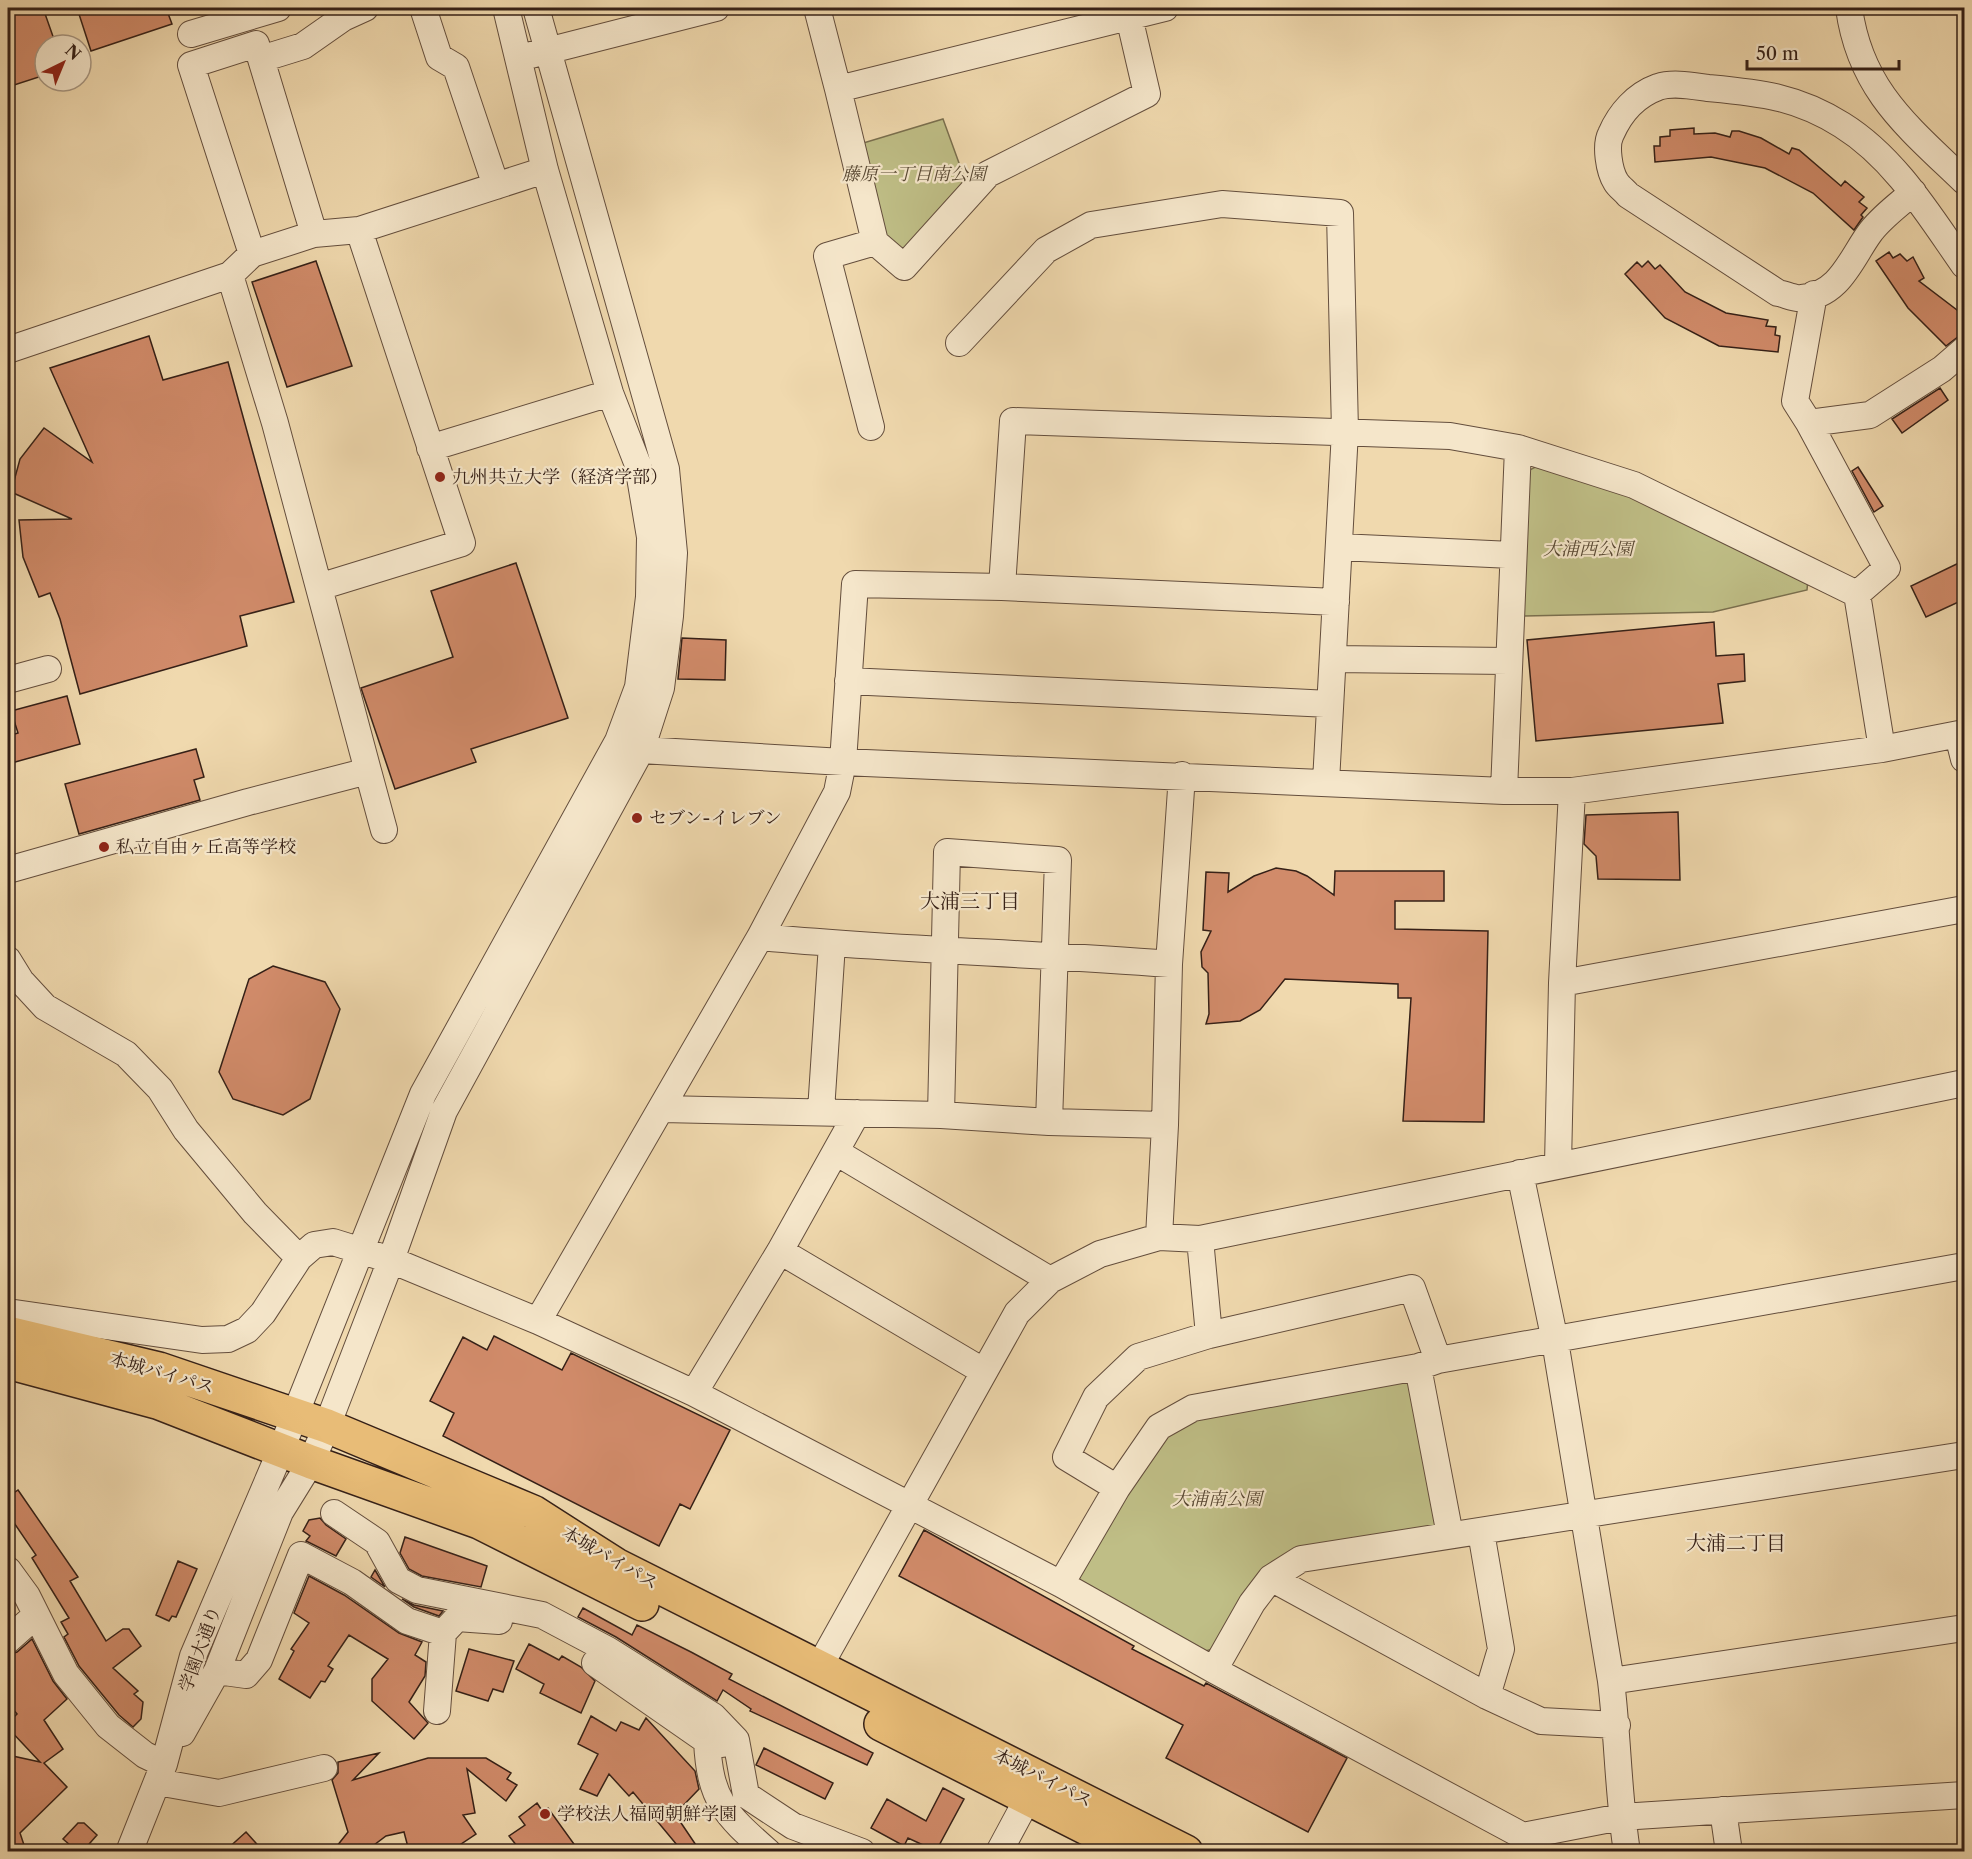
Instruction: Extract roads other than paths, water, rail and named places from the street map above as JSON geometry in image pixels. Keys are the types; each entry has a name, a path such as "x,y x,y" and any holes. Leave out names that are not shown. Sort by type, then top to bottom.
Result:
{"highway":[{"name":"本城バイパス","path":"8,1333 159,1370 327,1426 533,1512 616,1565 818,1669 987,1750 1186,1851"},
{"name":"本城バイパス","path":"8,1362 157,1402 310,1462 479,1522 1134,1851"}],"street":[{"path":"191,34 278,8"},
{"path":"261,59 303,46 343,18 365,8"},
{"path":"423,8 439,57 456,67 496,186"},
{"path":"506,8 546,170 610,393 638,465 650,537 649,597 630,746"},
{"path":"160,1773 217,1671 280,1512 310,1462 327,1426 391,1260 444,1111 661,688 670,616 674,553 666,469 546,51 536,8"},
{"path":"517,59 716,8"},
{"path":"817,8 874,242 904,267 988,174 1147,94 1128,12"},
{"path":"838,89 1128,12 1165,8"},
{"path":"1849,8 1853,39 1876,88 1917,135 1965,181"},
{"path":"252,254 191,65 256,44 314,234"},
{"path":"1913,192 1869,233 1854,261 1838,281 1814,294 1800,298 1778,293 1628,195 1616,182 1610,160 1608,138 1618,117 1638,98 1659,87 1683,86 1771,94 1809,106 1843,125 1878,152 1913,192 1965,264"},
{"path":"8,350 230,275 252,254 314,234 359,230 546,170"},
{"path":"959,343 1046,250 1091,225 1221,204 1340,213 1346,431 1326,782"},
{"path":"319,587 462,543 359,230"},
{"path":"871,427 827,256 874,242"},
{"path":"230,275 274,423 384,830"},
{"path":"1814,294 1795,401 1887,568 1857,594"},
{"path":"1809,423 1870,415 1942,369 1965,350"},
{"path":"430,448 610,393"},
{"path":"1002,587 1013,421 1450,436 1518,448 1634,485 1857,594"},
{"path":"1504,791 1518,448"},
{"path":"1339,547 1512,555"},
{"path":"537,1321 760,937 837,792 843,762 855,584 1002,587 1336,602"},
{"path":"1857,594 1882,749"},
{"path":"1333,659 1509,661"},
{"path":"8,680 48,669"},
{"path":"848,681 1330,704"},
{"path":"630,746 843,762 1182,775 1504,791 1572,791 1882,749 1962,742"},
{"name":"学園大通り","path":"129,1851 160,1773 193,1656 281,1450 423,1094 630,746"},
{"path":"8,870 248,802 368,771"},
{"path":"1159,1237 1165,1125 1169,964 1182,775"},
{"path":"1558,1164 1562,983 1572,791"},
{"path":"941,1115 947,852 1058,860 1049,1122"},
{"path":"1562,983 1965,909"},
{"path":"760,937 832,944 944,948 1169,964"},
{"path":"821,1112 832,944"},
{"path":"8,960 21,981 45,1006 86,1028 133,1061 160,1089 186,1130 255,1213 299,1258"},
{"path":"818,1669 1017,1313 1050,1280 1100,1254 1159,1237 1200,1239 1558,1164 1965,1083"},
{"path":"662,1109 941,1115 1049,1122 1165,1125"},
{"path":"694,1393 780,1251 857,1113"},
{"path":"836,1152 1050,1280"},
{"path":"1520,1173 1555,1341 1611,1682 1617,1725 1621,1817 1627,1851"},
{"path":"1200,1239 1209,1335"},
{"path":"8,1312 202,1340 228,1339 247,1330 263,1313 299,1258 314,1245 333,1242 391,1260 537,1321 694,1393 1061,1584 1214,1670 1523,1836 1621,1817 1965,1795"},
{"path":"780,1251 983,1371"},
{"path":"1061,1584 1117,1488 1159,1427 1193,1408 1965,1266"},
{"path":"1117,1488 1066,1457 1096,1397 1138,1357 1209,1335 1412,1288 1428,1364 1450,1535"},
{"path":"1214,1670 1252,1603 1271,1578 1301,1559 1965,1455"},
{"path":"334,1513 377,1542 398,1580 417,1590 542,1615 608,1650 713,1716 736,1740 746,1795 793,1826 862,1851"},
{"path":"1481,1532 1501,1649 1487,1696"},
{"path":"217,1671 246,1675 259,1660 301,1555 352,1582 407,1621 443,1633"},
{"path":"8,1570 27,1596 66,1674 108,1726 145,1755 160,1773 219,1792 324,1768"},
{"path":"1271,1578 1487,1696 1540,1721 1617,1725"},
{"path":"8,1640 36,1616"},
{"path":"437,1711 443,1633 457,1617 485,1618 542,1631 617,1676 707,1742 716,1742 738,1750"},
{"path":"1611,1682 1965,1628"},
{"path":"707,1742 708,1757 718,1800 730,1819 768,1851"},
{"path":"999,1851 1028,1798"},
{"path":"1723,1810 1729,1851"}],"place":[{"name":"九州共立大学（経済学部）","path":"440,477"},
{"name":"セブン-イレブン","path":"637,818"},
{"name":"私立自由ヶ丘高等学校","path":"104,847"},
{"name":"学校法人福岡朝鮮学園","path":"545,1814"}],"district":[{"name":"大浦三丁目","path":"970,901"},
{"name":"大浦二丁目","path":"1736,1543"}],"park label":[{"name":"藤原一丁目南公園","path":"914,174"},
{"name":"大浦西公園","path":"1588,549"},
{"name":"大浦南公園","path":"1217,1499"}]}
